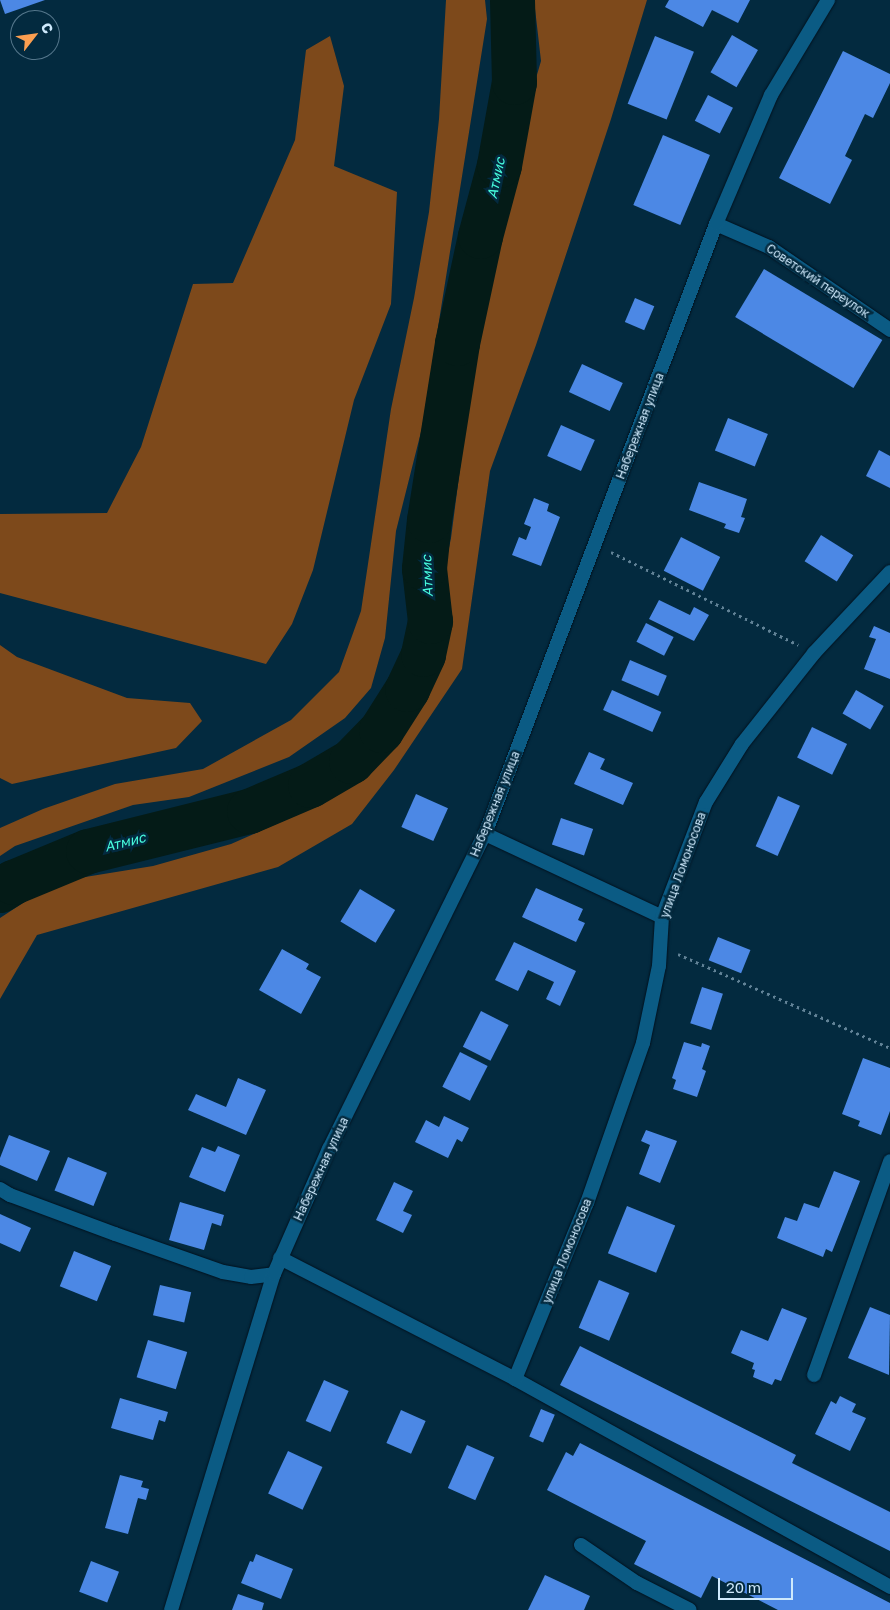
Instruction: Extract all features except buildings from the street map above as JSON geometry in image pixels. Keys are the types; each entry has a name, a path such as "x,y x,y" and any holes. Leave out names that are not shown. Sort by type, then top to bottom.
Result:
{"street":[{"name":"Набережная улица","path":"170,1610 280,1258 329,1149 485,834 716,224 772,95 828,0"},
{"name":"Советский переулок","path":"716,224 769,247 890,330"},
{"name":"улица Ломоносова","path":"515,1379 586,1203 643,1043 659,966 662,917 706,802 742,744 814,653 890,572"},
{"path":"485,834 662,917"},
{"path":"814,1374 890,1161"},
{"path":"0,1189 10,1195 223,1272 251,1277 274,1274"},
{"path":"280,1258 515,1379 890,1588"},
{"path":"581,1545 637,1582 690,1610"}],"path":[{"path":"595,544 814,653"},
{"path":"660,946 890,1048"}],"shaded area":[{"path":"446,0 485,0 487,19 422,428 396,531 385,638 371,688 345,718 289,757 189,797 133,805 15,846 0,856 0,828 43,809 115,784 203,769 291,720 339,672 361,611 391,409 414,298 429,212 439,119"},
{"path":"534,0 647,0 611,119 536,345 490,471 462,669 394,770 352,824 278,867 37,935 0,999 0,918 29,899 79,878 153,866 231,844 299,814 356,766 387,733 414,692 443,638 440,592 451,538 461,461 465,379 481,289 520,133 541,61"},
{"path":"330,36 344,86 334,166 397,192 391,304 354,400 313,570 292,624 266,664 0,593 0,514 107,513 141,447 193,284 233,283 295,140 306,50"},
{"path":"0,645 17,657 127,698 190,703 202,721 176,748 12,784 0,778"}],"waterway":[{"name":"Атмис","path":"0,890 13,882 88,851 249,811 310,785 351,761 381,730 407,689 423,654 430,621 424,568 429,520 457,343 480,236 499,165 514,82 512,0"}]}
